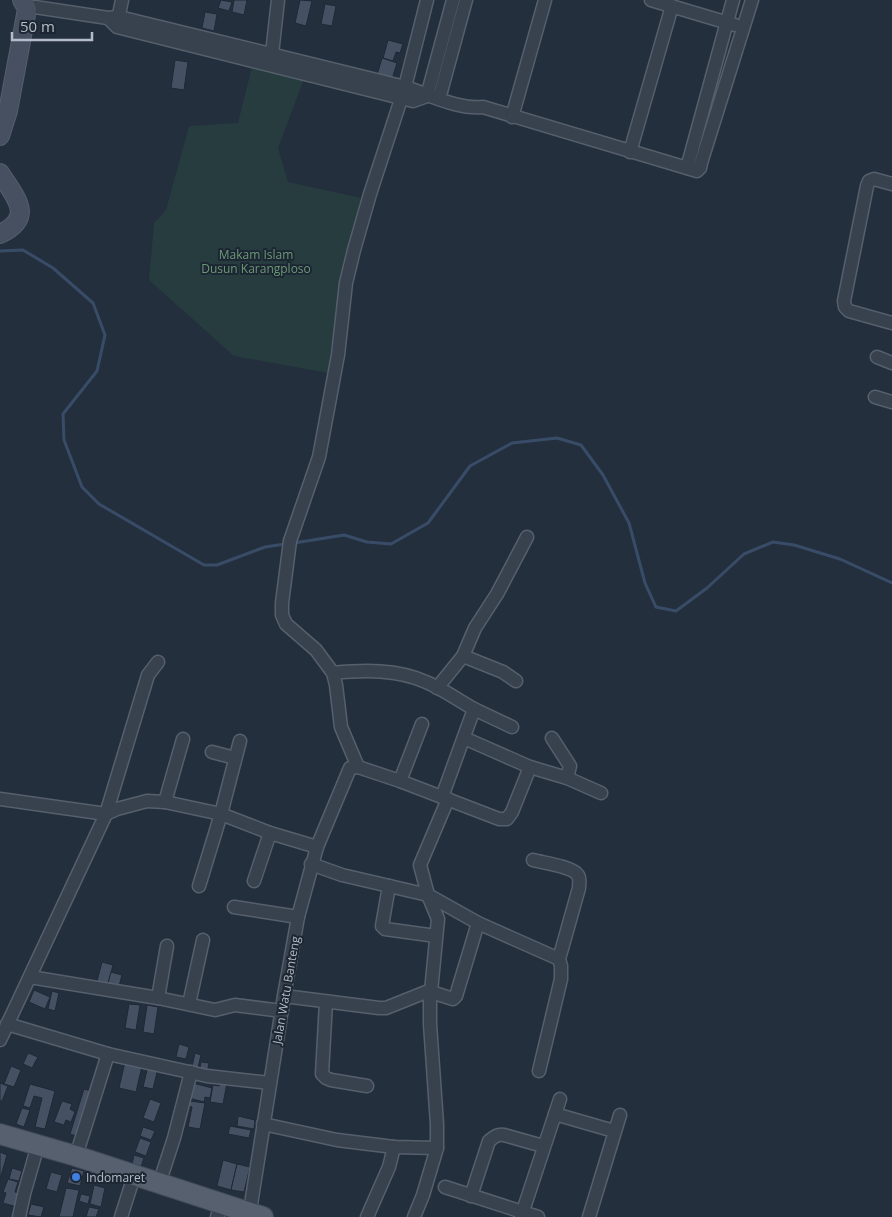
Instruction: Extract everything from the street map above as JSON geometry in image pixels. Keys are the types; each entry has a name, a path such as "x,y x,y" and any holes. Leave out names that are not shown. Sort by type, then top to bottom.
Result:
{"main road":[{"path":"0,1134 76,1156 159,1184 219,1210 254,1216"}],"street":[{"path":"115,20 122,0"},
{"path":"272,54 278,0"},
{"path":"427,0 403,92 354,250 346,283 338,355 319,457 290,541 287,556 282,602 284,620 289,628 316,650 333,674 341,727 352,770 400,780 499,819 507,819 512,812 530,767"},
{"path":"433,97 454,0"},
{"path":"433,97 466,0"},
{"path":"512,117 545,0"},
{"path":"651,0 744,28"},
{"path":"687,168 733,0"},
{"path":"0,136 8,111 24,5 115,20 272,54 403,92 413,101 433,97 474,108 482,107 697,171 700,168 752,0"},
{"path":"630,152 672,6"},
{"path":"115,20 403,92"},
{"path":"0,173 17,199 21,210 20,218 9,229 0,234"},
{"path":"891,182 874,179 867,186 844,301 845,307 849,311 892,323"},
{"path":"877,357 892,363"},
{"path":"875,397 892,402"},
{"path":"437,688 464,656 475,628 497,594 527,537"},
{"path":"464,656 503,672 516,681"},
{"path":"0,1040 106,814 148,675 158,662"},
{"path":"333,674 354,671 382,671 414,678 512,727"},
{"path":"414,1217 423,1195 438,1124 429,992 434,936 438,919 425,894 420,865 445,798 474,708"},
{"path":"400,780 422,724"},
{"path":"464,738 530,767 567,778 601,793"},
{"path":"552,738 570,766 567,778"},
{"path":"165,802 183,739"},
{"path":"200,886 240,741"},
{"path":"212,752 235,758"},
{"name":"Jalan Watu Banteng","path":"254,1216 263,1124 298,917 317,847 352,770"},
{"path":"0,799 106,814 147,801 165,802 221,814 270,833 317,847"},
{"path":"254,881 270,833"},
{"path":"533,860 570,870 580,878 579,888 559,960"},
{"path":"312,864 342,875 425,894 478,923 559,960 562,966 561,979 539,1071"},
{"path":"388,886 382,926 393,931 434,936"},
{"path":"234,907 298,917"},
{"path":"284,996 386,1008 429,992 453,998 456,996 478,923"},
{"path":"189,1004 203,940"},
{"path":"158,998 167,946"},
{"path":"30,977 158,998 215,1010 235,1005 282,1011"},
{"path":"326,1002 322,1074 331,1080 367,1086"},
{"path":"7,1024 108,1054 207,1076 270,1083"},
{"path":"76,1156 108,1054"},
{"path":"159,1184 174,1138 191,1072"},
{"path":"521,1214 560,1099"},
{"path":"556,1114 614,1132"},
{"path":"589,1217 620,1115"},
{"path":"263,1124 336,1140 394,1147 432,1147"},
{"path":"471,1196 488,1141 499,1134 543,1146"},
{"path":"19,1217 38,1145"},
{"path":"367,1217 389,1167 394,1147"},
{"path":"121,1217 134,1176"},
{"path":"445,1188 521,1214 538,1217"}],"green space":[{"name":"Makam Islam Dusun Karangploso","path":"252,67 304,79 278,148 288,182 361,198 340,283 328,373 234,356 149,280 154,223 166,210 189,126 238,123"}],"building":[{"path":"221,0 232,2 229,11 218,8"},
{"path":"234,0 247,0 244,15 232,12"},
{"path":"300,0 312,1 306,26 295,23"},
{"path":"325,4 336,6 332,26 321,24"},
{"path":"205,12 217,14 214,31 202,28"},
{"path":"388,40 403,44 400,53 396,52 393,61 383,58"},
{"path":"382,58 397,63 392,79 377,75"},
{"path":"175,60 188,62 184,90 171,88"},
{"path":"102,962 113,965 108,984 97,981"},
{"path":"111,972 122,975 118,990 107,987"},
{"path":"34,990 50,997 45,1009 29,1002"},
{"path":"52,991 59,993 55,1011 48,1009"},
{"path":"129,1004 140,1005 136,1030 125,1028"},
{"path":"147,1005 158,1007 154,1034 143,1032"},
{"path":"179,1044 189,1047 186,1059 176,1057"},
{"path":"28,1053 38,1057 32,1068 23,1064"},
{"path":"195,1053 201,1055 197,1072 191,1071"},
{"path":"125,1062 142,1066 136,1092 119,1088"},
{"path":"201,1062 209,1063 207,1073 199,1073"},
{"path":"11,1066 21,1070 14,1087 4,1084"},
{"path":"148,1066 158,1068 153,1089 143,1087"},
{"path":"220,1082 227,1083 223,1104 210,1102 213,1085 219,1086"},
{"path":"0,1083 8,1086 2,1101 0,1101"},
{"path":"193,1083 212,1088 210,1098 205,1097 204,1102 189,1098"},
{"path":"30,1084 55,1091 45,1129 35,1127 42,1098 34,1096 30,1108 23,1106"},
{"path":"84,1089 94,1092 80,1137 70,1134"},
{"path":"150,1099 161,1103 154,1122 143,1118"},
{"path":"62,1101 72,1104 70,1109 75,1112 71,1122 66,1120 64,1125 54,1122"},
{"path":"190,1101 205,1103 200,1129 188,1127 192,1107 189,1106"},
{"path":"22,1108 30,1110 24,1127 16,1124"},
{"path":"238,1116 255,1120 254,1129 237,1126"},
{"path":"230,1126 251,1130 249,1138 228,1134"},
{"path":"143,1127 155,1131 151,1140 140,1136"},
{"path":"140,1138 151,1142 146,1156 135,1152"},
{"path":"0,1152 7,1155 1,1176 0,1176"},
{"path":"134,1155 144,1158 141,1167 132,1164"},
{"path":"223,1160 237,1164 231,1190 217,1186"},
{"path":"237,1164 250,1167 244,1192 231,1190"},
{"path":"12,1168 22,1171 19,1181 9,1179"},
{"name":"Indomaret","path":"72,1168 84,1171 80,1186 67,1183"},
{"path":"51,1172 62,1175 57,1192 46,1189"},
{"path":"8,1179 18,1182 15,1192 21,1194 17,1207 3,1203 6,1193 3,1192"},
{"path":"94,1185 105,1188 101,1207 90,1204"},
{"path":"66,1188 79,1190 73,1217 59,1217"},
{"path":"81,1194 90,1196 88,1204 79,1201"},
{"path":"31,1204 44,1207 41,1217 28,1215"},
{"path":"89,1207 99,1209 96,1217 86,1217"}],"waterway":[{"path":"0,251 23,250 53,268 93,303 105,335 97,371 63,414 64,440 82,487 99,504 204,565 217,565 265,547 285,544"},
{"path":"294,543 344,535 367,542 391,544 428,523 470,466 512,443 557,438 581,445 603,475 629,523 645,583 656,607 676,611 707,588 744,554 773,542 794,545 840,559 892,583"}],"place":[{"name":"Indomaret","path":"76,1177"}]}
